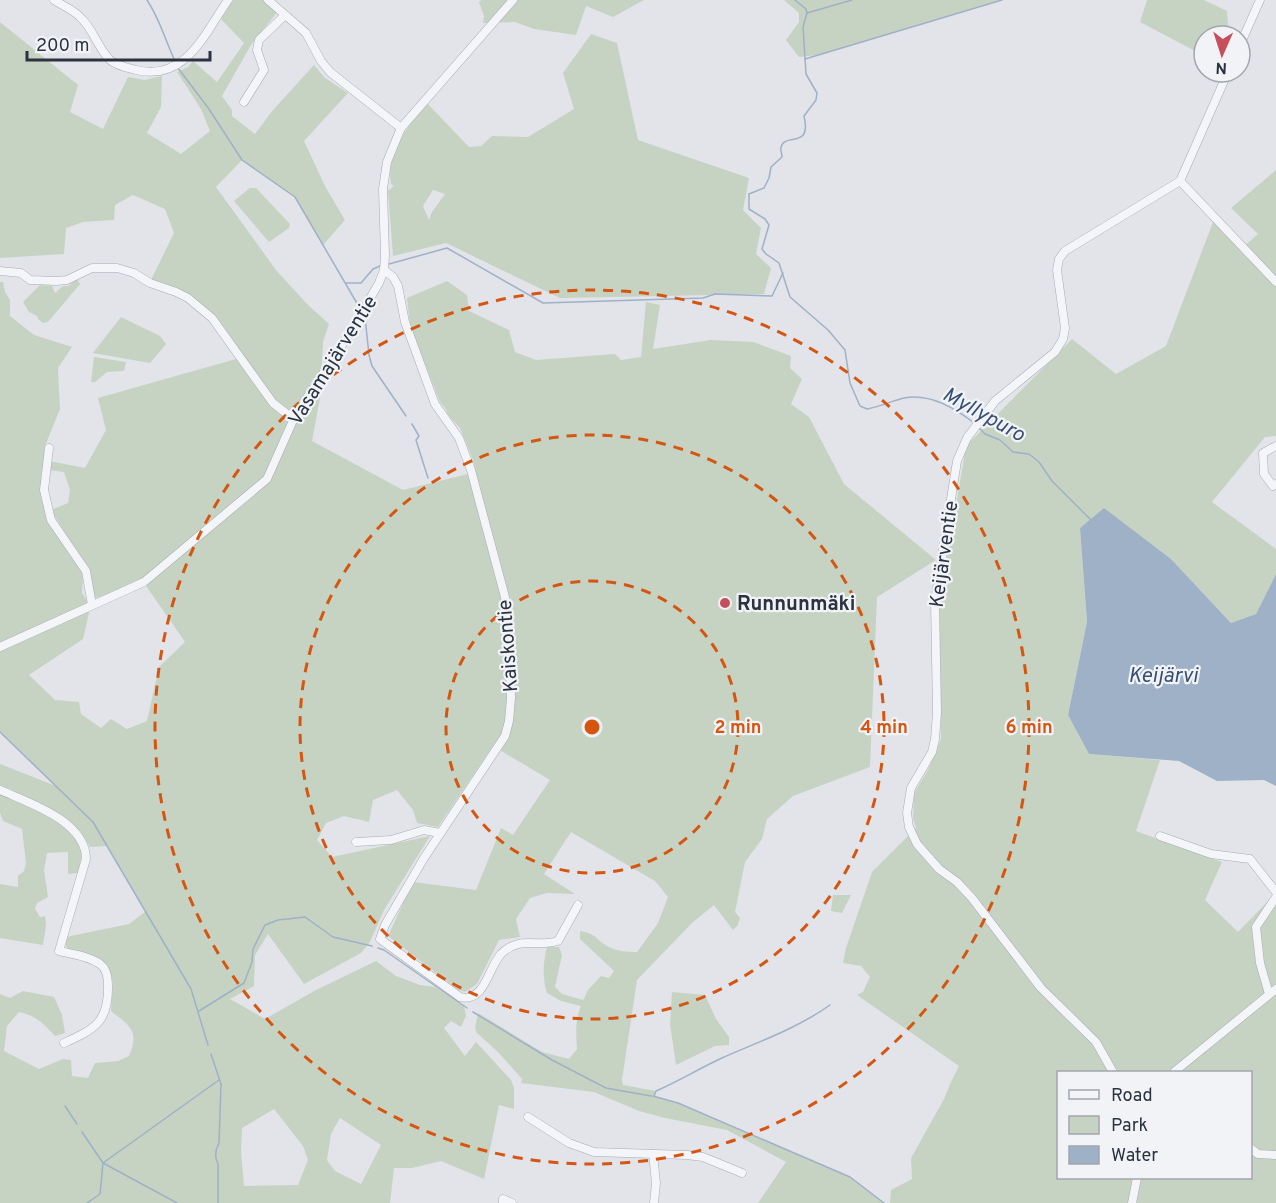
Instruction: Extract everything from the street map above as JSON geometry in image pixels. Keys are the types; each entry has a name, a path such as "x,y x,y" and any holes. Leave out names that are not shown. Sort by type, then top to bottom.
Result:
{"street":[{"path":"54,0 83,19 111,61 145,72 176,64 195,51 228,0"},
{"path":"268,0 306,33 321,61 330,72 401,128"},
{"name":"Vasamajärventie","path":"0,647 144,582 267,479 295,416 353,328 384,270 383,189 387,162 401,128 513,0"},
{"path":"1249,24 1260,0"},
{"path":"243,102 264,70 257,50 259,40 285,15"},
{"path":"1223,84 1180,181 1276,282"},
{"name":"Keijärventie","path":"1112,1071 1106,1063 1101,1047 1041,988 972,898 957,882 939,869 917,844 909,827 908,798 911,788 932,752 935,739 937,713 934,601 954,471 960,451 982,418 1010,387 1055,352 1063,339 1065,328 1057,270 1059,259 1065,251 1180,181"},
{"path":"0,271 21,273 30,280 56,281 67,280 92,268 117,267 134,273 150,283 176,292 188,298 212,318 273,403 287,414 295,416"},
{"name":"Kaiskontie","path":"384,270 398,286 405,322 435,404 459,438 471,470 505,597 511,698 508,729 403,891 380,939 460,997 473,997 482,988 492,967 506,950 523,942 551,944 558,942 578,905"},
{"path":"1276,446 1263,453 1264,474 1273,486 1276,484"},
{"path":"49,448 44,490 51,520 86,571 92,605"},
{"path":"0,790 48,811 75,834 86,849 86,859 59,951 93,960 104,967 108,981 107,1005 104,1017 96,1026 64,1043"},
{"path":"356,842 391,840 424,830 440,833"},
{"path":"1160,836 1210,854 1250,859 1276,892"},
{"path":"1175,1071 1273,992 1260,963 1256,927 1276,897"},
{"path":"528,1117 569,1143 594,1152 703,1157 742,1173"},
{"path":"1252,1150 1258,1154 1276,1155"},
{"path":"653,1154 656,1183 654,1203"},
{"path":"1132,1203 1137,1179"},
{"path":"503,1201 512,1203"}],"green space":[{"path":"233,0 264,0 278,11 251,45 222,96 232,110 232,116 255,134 273,110 314,65 325,78 348,93 304,141 326,188 345,220 323,245 295,197 242,160 216,187 276,270 329,324 323,342 320,398 312,441 403,490 476,472 460,428 440,402 410,325 407,298 447,281 467,295 469,311 509,330 515,352 536,360 615,354 621,360 641,357 646,302 660,305 653,349 711,340 753,342 791,356 790,368 802,379 791,404 809,417 844,484 936,560 877,597 870,767 793,796 767,819 762,839 745,862 735,912 740,918 738,925 733,930 714,905 692,923 637,980 622,1080 623,1085 656,1091 655,1097 678,1103 850,1177 884,1203 758,1203 786,1162 727,1130 639,1111 594,1092 521,1083 522,1079 477,1033 475,1028 478,1013 542,1052 569,1059 577,1049 576,1032 581,1006 561,1001 547,993 544,970 547,947 559,947 562,955 555,987 562,994 583,1000 588,990 601,976 609,978 614,971 580,939 580,931 593,935 614,949 637,952 658,923 668,897 655,881 571,832 544,874 575,894 547,893 530,898 516,919 520,937 499,940 477,984 465,992 457,989 388,936 413,882 476,890 501,828 513,835 550,780 493,746 438,827 417,823 413,810 397,790 373,800 369,822 344,816 326,823 317,840 332,857 430,836 384,910 370,942 361,953 304,984 268,934 255,955 254,986 230,999 265,1019 316,990 376,961 396,976 420,985 435,987 464,1006 466,1016 461,1027 451,1021 444,1028 465,1056 476,1042 511,1080 514,1088 514,1109 499,1105 484,1179 441,1161 412,1168 394,1168 390,1203 0,1203 0,994 10,998 23,991 54,997 62,1015 65,1033 55,1036 30,1015 19,1012 7,1026 4,1051 39,1069 63,1059 71,1060 72,1076 88,1078 95,1063 118,1061 129,1056 134,1041 133,1035 128,1025 111,1011 113,983 107,965 78,951 69,950 66,946 66,937 129,924 146,911 108,846 90,847 74,827 63,818 38,802 0,786 0,764 56,786 0,732 0,282 3,282 10,300 10,316 34,335 72,347 58,368 60,409 45,446 41,495 83,575 82,593 87,601 89,613 83,639 29,675 55,700 79,702 81,714 101,728 111,719 127,729 147,721 159,667 185,642 142,580 109,595 94,598 68,538 51,510 68,503 70,490 64,472 48,470 49,461 85,468 106,430 98,398 243,357 214,316 177,289 151,280 174,233 165,209 133,195 115,205 114,220 83,222 66,228 64,254 0,258 0,22 78,85 70,112 103,129 128,77 145,80 162,76 161,107 147,133 181,154 210,131 201,109 177,72 188,67 193,61 217,82 244,43 221,19","holes":["274,1109 303,1146 308,1160 298,1185 244,1186 241,1152 242,1128","340,1118 381,1145 361,1184 335,1171 327,1160 331,1134"]},
{"path":"481,0 644,0 613,17 586,6 576,35 534,29 515,22 483,23 484,16 479,2"},
{"path":"784,0 1002,0 818,55 799,57 786,40 799,22 799,13"},
{"path":"1147,0 1204,0 1227,11 1228,24 1192,24 1192,49 1140,22"},
{"path":"591,34 617,43 638,140 749,178 743,210 761,228 756,254 771,268 764,294 560,298 446,243 393,256 388,191 394,186 391,184 390,173 392,162 400,141 426,102 469,147 481,146 492,136 528,137 574,109 563,73","holes":["433,190 445,194 432,212 429,220 423,206"]},
{"path":"1276,170 1276,436 1265,437 1212,502 1276,549 1276,574 1256,614 1231,623 1171,559 1104,509 1080,528 1087,623 1068,715 1089,754 1160,760 1136,831 1222,862 1205,900 1238,932 1276,893 1276,1203 890,1203 891,1190 912,1179 911,1158 944,1099 959,1066 857,995 863,992 870,977 861,966 843,963 872,872 916,828 913,818 914,793 928,770 941,739 939,605 966,446 1072,339 1116,374 1166,346 1213,222 1241,249 1258,234 1231,208"},
{"path":"250,188 256,188 290,224 289,228 269,242 234,201"},
{"path":"77,279 80,284 48,322 43,323 29,312 23,302 40,285 52,286 55,293"},
{"path":"121,317 160,336 166,344 150,363 93,353"},
{"path":"94,357 126,362 124,371 107,372 95,382 91,382"},
{"path":"0,793 55,818 73,833 79,842 81,858 78,873 68,874 68,852 47,853 44,870 48,897 37,903 35,909 40,917 45,916 43,945 0,938 0,884 18,887 18,876 24,871 26,863 22,829 3,821 0,813"},
{"path":"833,895 851,895 842,913 831,911"},
{"path":"672,992 705,995 716,1019 729,1037 729,1045 715,1046 676,1065 670,1024"}],"water":[{"name":"Keijärvi","path":"1104,508 1171,559 1231,623 1256,614 1276,574 1276,786 1264,780 1217,781 1179,761 1089,754 1068,715 1087,622 1080,528"}],"waterway":[{"path":"147,0 175,61"},
{"name":"Myllypuro","path":"795,0 806,9 807,13 803,27 806,74 817,93 816,100 804,116 804,133 797,139 783,143 782,157 771,167 764,188 749,194 749,209 765,219 769,225 762,249 779,263 790,297 828,330 845,350 850,383 860,406 867,409 904,398 923,398 950,407 974,423"},
{"path":"807,13 852,0"},
{"path":"805,59 1002,0"},
{"path":"178,68 209,109 242,160 295,197 358,305"},
{"path":"389,264 447,248 543,303 703,298 715,294 772,296 783,273"},
{"path":"346,283 361,283 373,269 380,266"},
{"path":"365,317 372,366 406,416"},
{"path":"412,424 419,436 416,440 428,478"},
{"name":"Myllypuro","path":"979,428 985,434 1000,440 1013,452 1029,454 1039,462 1052,481 1091,520"},
{"path":"0,732 93,822 191,989 208,1045"},
{"path":"199,1011 244,983 252,962 253,949 265,925 278,920 305,917 333,937 372,946"},
{"path":"378,948 467,1008"},
{"path":"654,1096 656,1091 722,1058 791,1028 830,1005"},
{"path":"473,1012 552,1060 606,1088 651,1096"},
{"path":"211,1054 221,1084 219,1143 216,1154 218,1203"},
{"path":"87,1203 100,1194 103,1163 219,1080"},
{"path":"653,1096 678,1103 850,1177 884,1203"},
{"path":"65,1106 77,1124"},
{"path":"82,1132 103,1163 177,1203"}],"place":[{"name":"Runnunmäki","path":"725,603"}]}
